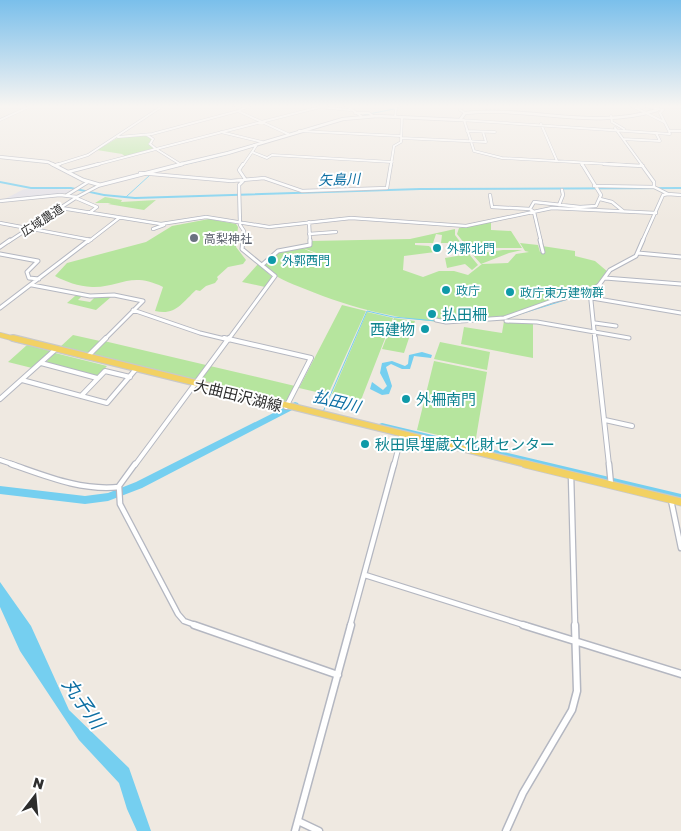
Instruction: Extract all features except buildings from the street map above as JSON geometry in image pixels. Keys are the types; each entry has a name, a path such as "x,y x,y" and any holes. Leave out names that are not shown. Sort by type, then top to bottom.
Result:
{"main road":[{"path":"0,157 45,161 88,182 100,185 257,144"},
{"name":"大曲田沢湖線","path":"0,335 681,502"}],"street":[{"path":"56,165 88,155 107,144"},
{"path":"150,144 180,164"},
{"path":"68,172 176,144"},
{"path":"140,173 149,176 231,181 266,178 302,191 387,188 394,146 398,144"},
{"path":"470,144 471,152 502,158 642,166"},
{"path":"550,144 557,161"},
{"path":"626,144 654,182 655,187"},
{"path":"245,179 239,170 256,146 254,145"},
{"path":"252,152 267,158 272,155 392,162"},
{"path":"581,163 600,199"},
{"path":"0,460 83,486 108,490 119,488 275,276 242,249 244,231 240,223 239,184 245,179"},
{"path":"67,195 88,182"},
{"name":"広域農道","path":"0,247 76,198 100,185"},
{"path":"594,186 655,187 668,194 681,195"},
{"path":"559,205 563,195 562,190"},
{"path":"436,320 446,322 504,318 590,291 605,278 610,270 632,260 638,253 664,195 668,194"},
{"path":"0,201 67,195 97,207 89,213"},
{"path":"490,195 492,207 530,208 534,212 543,252"},
{"path":"530,208 534,202 593,207 600,199"},
{"path":"600,199 612,202 623,211"},
{"path":"61,208 166,224"},
{"path":"153,230 166,224 206,217 230,219 240,223 269,227 351,218 466,226 552,208 656,213"},
{"path":"0,308 119,218"},
{"path":"262,265 278,251 310,244 308,222"},
{"path":"0,224 92,240"},
{"path":"309,234 336,232"},
{"path":"638,253 681,257"},
{"path":"0,254 38,261 27,272 29,278 39,279"},
{"path":"605,278 681,284"},
{"path":"32,285 90,296 114,295 142,301 86,357"},
{"path":"590,291 612,486"},
{"path":"592,298 681,313"},
{"path":"133,310 200,332 311,358 288,407"},
{"path":"506,321 537,322 629,338"},
{"path":"595,323 616,326"},
{"path":"0,400 56,349"},
{"path":"41,363 97,378"},
{"path":"22,380 107,403 136,369"},
{"path":"81,396 104,371 130,377"},
{"path":"605,420 632,426"},
{"path":"295,831 402,434"},
{"path":"506,831 523,793 575,702 578,691 571,475"},
{"path":"119,488 120,504 178,614 184,621 338,675"},
{"path":"671,500 681,548"},
{"path":"365,575 681,674"},
{"path":"298,821 319,831"}],"shaded area":[{"path":"24,189 71,190 66,193 3,200"}],"green space":[{"path":"108,144 148,144 155,149 126,157 122,154 97,150"},
{"path":"105,197 122,200 121,202 156,200 144,210 108,204 111,203 95,203"},
{"path":"209,219 236,224 238,227 236,247 246,260 243,264 228,267 217,277 218,279 215,283 206,286 200,291 196,290 182,304 168,312 155,311 163,287 152,282 133,280 102,287 92,287 82,286 55,276 67,263 146,242 172,226"},
{"path":"491,222 491,230 511,231 522,248 468,248 457,234 459,228"},
{"path":"455,229 455,235 461,243 441,243 442,235 436,234 433,243 415,243 415,245 429,246 435,252 404,256 403,270 423,277 439,271 454,271 468,275 482,264 508,263 516,254 529,252 525,251 520,243 538,245 540,252 545,252 542,246 575,251 575,256 595,261 608,272 591,289 516,315 478,321 453,322 427,321 352,306 288,282 271,273 262,265 279,252 288,248 299,247 319,254 303,248 308,246 311,241 410,239"},
{"path":"503,250 522,250 481,264 472,254"},
{"path":"469,254 478,265 472,270 465,264 447,268 445,258"},
{"path":"258,264 272,277 265,287 242,282"},
{"path":"75,296 82,296 78,300 90,302 95,297 111,297 96,310 67,303"},
{"path":"342,305 366,311 325,401 323,400 325,394 299,388"},
{"path":"367,312 393,318 361,400 332,394"},
{"path":"394,318 415,321 404,353 382,349"},
{"path":"504,321 533,322 533,358 461,344 464,327 502,333"},
{"path":"73,335 100,341 88,354 60,347"},
{"path":"104,341 206,365 195,380 91,355"},
{"path":"440,342 490,352 487,370 434,359"},
{"path":"27,345 51,351 32,368 8,362"},
{"path":"55,353 107,366 97,377 45,363"},
{"path":"434,361 487,372 475,444 417,430"},
{"path":"210,366 295,386 286,402 199,381"}],"water":[{"path":"422,352 432,355 431,358 414,356 410,369 402,369 391,364 386,367 392,386 389,394 382,395 370,389 372,382 383,390 387,386 380,373 382,363 392,361 405,366 408,364 409,355"},
{"path":"0,582 31,626 69,710 129,768 151,831 137,831 127,809 119,783 79,740 20,651 0,607"}],"waterway":[{"path":"182,165 225,155"},
{"path":"126,197 150,175"},
{"name":"矢島川","path":"0,182 31,188 71,188 104,195 135,198 420,189 681,188"},
{"path":"504,319 581,295"},
{"path":"323,412 367,311 393,317 436,321"},
{"name":"払田川","path":"0,490 85,500 108,497 139,485 295,405"},
{"name":"払田川","path":"382,426 681,498"}],"place":[{"name":"高梨神社","path":"194,238"},
{"name":"外郭北門","path":"437,248"},
{"name":"外郭西門","path":"272,260"},
{"name":"政庁","path":"446,290"},
{"name":"政庁東方建物群","path":"510,292"},
{"name":"払田柵","path":"432,314"},
{"name":"西建物","path":"425,329"},
{"name":"外柵南門","path":"406,399"},
{"name":"秋田県埋蔵文化財センター","path":"365,444"}],"water label":[{"name":"丸子川","path":"84,703"}]}
